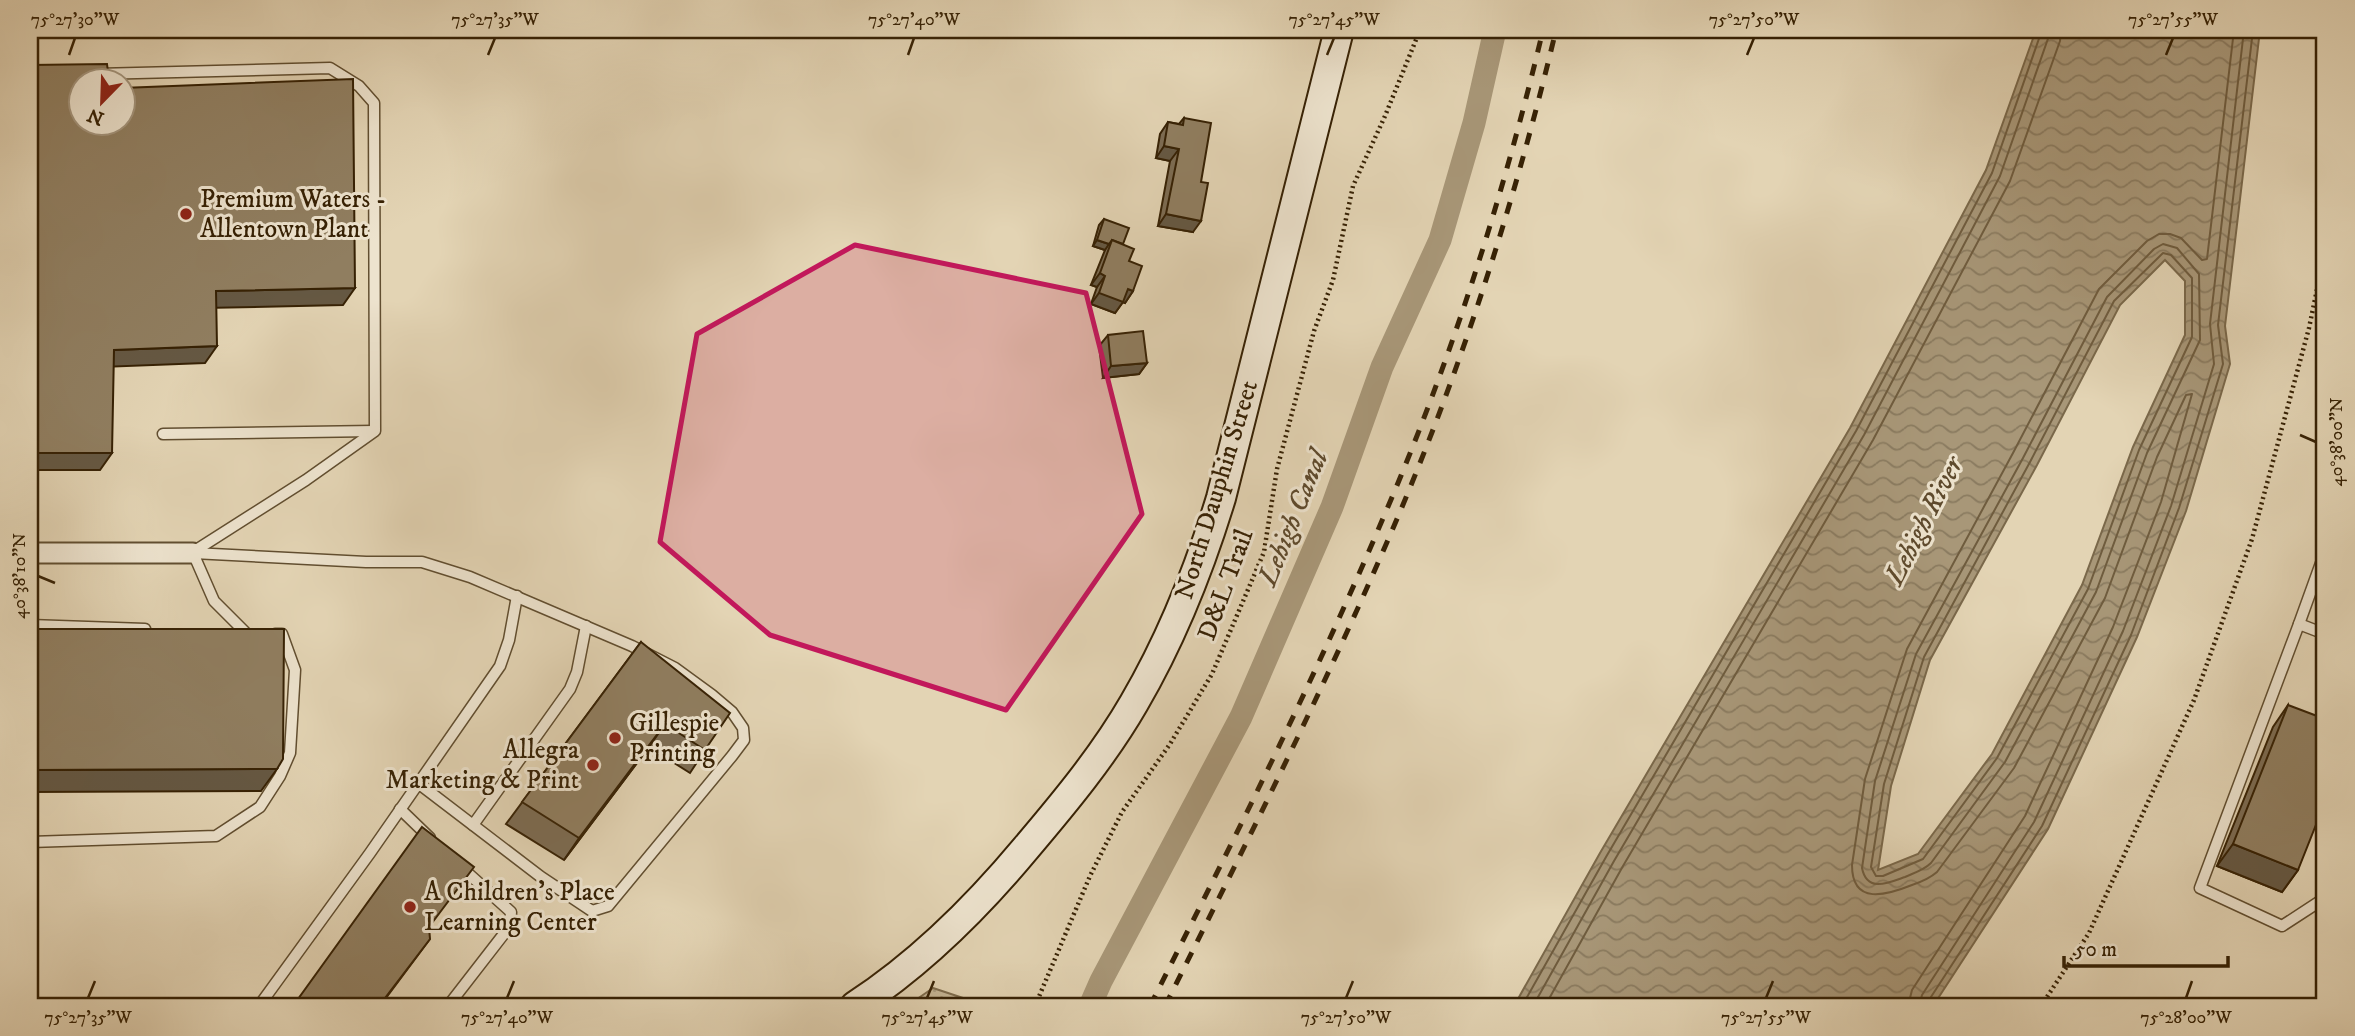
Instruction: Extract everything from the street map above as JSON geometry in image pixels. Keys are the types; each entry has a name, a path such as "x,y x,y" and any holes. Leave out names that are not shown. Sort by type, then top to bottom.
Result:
{"street":[{"name":"North Dauphin Street","path":"855,1006 909,967 944,937 993,888 1100,756 1134,704 1160,655 1184,604 1221,498 1339,30"},
{"path":"30,553 193,553"}],"lane":[{"path":"136,73 330,68 359,86 374,103 375,431"},
{"path":"163,433 375,431"},
{"path":"193,553 306,480 375,431"},
{"path":"2325,552 2200,888 2282,926 2325,898"},
{"path":"193,553 366,562 422,562 470,577 675,667 732,712 743,728 744,740 608,906 592,911 541,877 418,783"},
{"path":"193,553 214,601 240,632 257,632"},
{"path":"259,1006 500,666 509,640 517,596"},
{"path":"2299,624 2325,634"},
{"path":"30,625 160,629"},
{"path":"473,825 570,688 577,672 586,626"},
{"path":"30,842 216,836 260,807 280,776 290,753 295,670 282,634 270,634"},
{"path":"400,809 438,845"},
{"path":"2325,860 2325,871"},
{"path":"448,1006 510,926 511,912 456,862"}],"path":[{"name":"D&L Trail","path":"1035,1006 1095,865 1122,812 1170,744 1212,674 1264,552 1277,469 1314,331 1333,280 1353,186 1420,30"},
{"path":"2041,1006 2089,933 2194,700 2252,539 2309,328 2325,251"}],"highlighted area":[{"path":"855,245 1086,293 1142,514 1006,710 770,635 660,542 697,334"}],"shaded area":[{"path":"933,988 987,1006 907,1006"}],"water":[{"name":"Lehigh River","path":"2036,30 2260,30 2225,326 2230,364 2186,511 2137,637 2048,829 1933,1006 1514,1006 1600,853 1850,428 1986,170","holes":["2165,260 2185,281 2185,335 2133,447 2082,585 1992,754 1918,854 1878,870 1891,786 1930,660 2037,465 2120,305"]}],"building":[{"name":"Premium Waters - Allentown Plant","path":"107,64 66,66 66,136 136,136 136,87 353,79 355,288 216,291 217,346 114,350 112,453 30,453 30,65"},
{"path":"1184,118 1211,123 1201,182 1208,183 1201,221 1166,214 1179,149 1164,146 1168,122 1183,125"},
{"path":"1104,219 1129,228 1123,244 1112,240 1109,244 1097,240"},
{"path":"1112,240 1134,249 1129,261 1142,266 1133,291 1128,289 1123,302 1099,293 1105,276 1100,273"},
{"path":"1143,331 1147,363 1111,366 1108,335"},
{"path":"30,629 284,629 283,759 277,769 30,770"},
{"path":"641,642 730,713 705,750 665,724 579,838 522,802"},
{"path":"2288,705 2325,719 2325,802 2298,870 2233,844"},
{"path":"422,827 474,867 429,927 430,939 385,998 377,999 372,1006 293,1006"}],"waterway":[{"name":"Lehigh Canal","path":"1090,1006 1241,717 1332,507 1382,367 1440,240 1474,123 1495,30"}],"railway":[{"path":"1150,1006 1298,706 1406,463 1473,280 1511,156 1543,30"},
{"path":"1165,1006 1310,712 1417,472 1463,348 1504,222 1556,30"}],"place":[{"name":"Premium Waters - Allentown Plant","path":"186,214"},
{"name":"Gillespie Printing","path":"615,738"},
{"name":"Allegra Marketing & Print","path":"593,765"},
{"name":"A Children's Place Learning Center","path":"410,907"}]}
